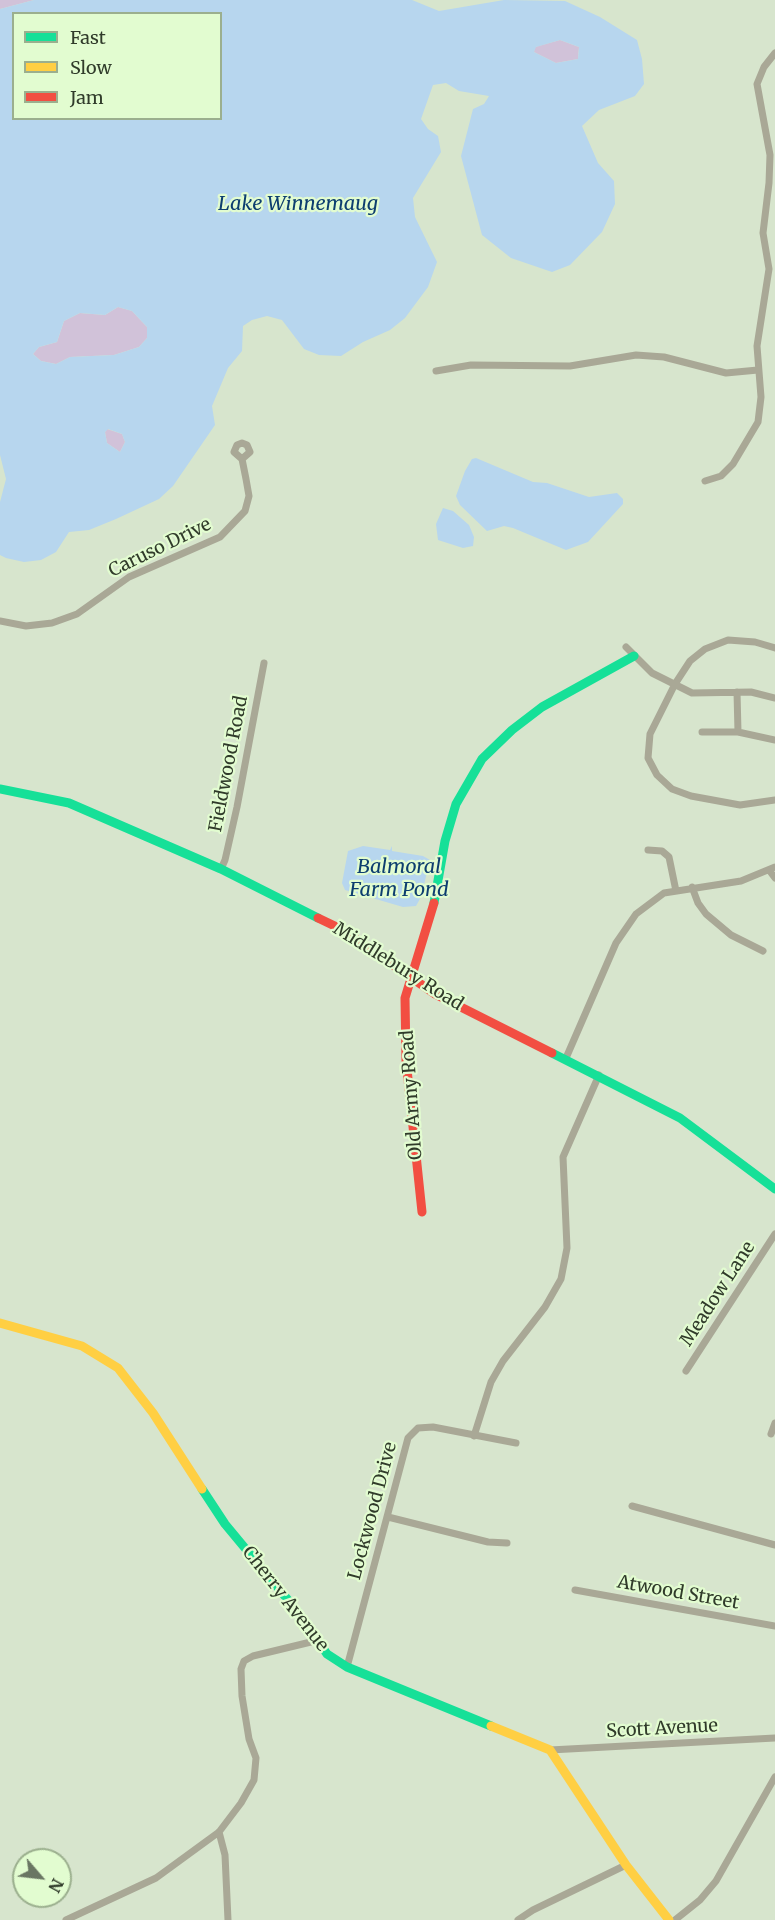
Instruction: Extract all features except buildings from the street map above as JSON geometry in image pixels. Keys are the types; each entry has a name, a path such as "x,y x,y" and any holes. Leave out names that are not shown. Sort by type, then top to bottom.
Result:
{"street":[{"path":"705,481 721,476 733,464 758,422 761,397 758,369 759,324 769,269 763,233 770,155 757,84 764,67 775,53"},
{"path":"436,371 471,365 570,366 636,355 664,357 726,373 758,369"},
{"name":"Caruso Drive","path":"0,621 35,625 52,623 77,614 129,577 220,537 245,511 249,496 242,459"},
{"path":"775,648 755,642 728,640 712,646 690,661 675,684 650,734 648,758 657,776 672,789 691,796 740,805 775,800"},
{"path":"626,647 652,672 692,693 751,692 775,698"},
{"name":"Old Army Road","path":"422,1212 406,1060 405,998 417,966 435,901 450,823 456,804 476,769 500,741 542,707 634,656"},
{"name":"Fieldwood Road","path":"220,869 225,860 237,807 264,663"},
{"path":"737,692 738,732"},
{"path":"702,732 738,732 775,740"},
{"name":"Middlebury Road","path":"0,789 69,803 220,869 341,929 374,949 411,979 452,1003 566,1058 680,1118 775,1189"},
{"path":"648,850 662,851 669,857 676,891"},
{"path":"566,1058 616,943 636,914 664,893 741,881 772,869 775,878"},
{"path":"692,887 698,903 706,914 731,935 763,951"},
{"path":"474,1436 491,1383 503,1361 545,1308 561,1279 567,1248 563,1157 599,1075"},
{"name":"Meadow Lane","path":"686,1371 775,1234"},
{"name":"Cherry Avenue","path":"0,1323 82,1347 118,1368 153,1413 225,1524 298,1612 315,1641 327,1654 347,1667 550,1750"},
{"path":"771,1434 775,1423"},
{"name":"Lockwood Drive","path":"347,1667 408,1438 418,1428 433,1427 516,1443"},
{"path":"632,1506 775,1545"},
{"path":"388,1517 488,1542 507,1543"},
{"name":"Atwood Street","path":"575,1590 775,1626"},
{"path":"66,1920 156,1878 219,1832 242,1803 254,1780 256,1758 249,1739 242,1696 241,1670 244,1661 253,1656 315,1641"},
{"name":"Scott Avenue","path":"550,1750 775,1738"},
{"path":"550,1750 626,1865 669,1920"},
{"path":"675,1920 700,1900 716,1881 775,1777"},
{"path":"219,1832 225,1855 228,1920"},
{"path":"518,1920 533,1910 626,1865"}],"shaded area":[{"path":"0,0 34,0 0,9"},
{"path":"560,40 579,47 578,59 556,63 534,52 535,47"},
{"path":"118,307 132,311 147,327 147,338 139,347 114,355 70,357 56,364 41,361 33,354 39,347 57,342 64,321 80,313 105,315"},
{"path":"107,429 122,434 125,442 120,452 107,443 105,432"}],"water":[{"name":"Lake Winnemaug","path":"34,0 412,0 439,11 504,0 565,1 600,17 637,40 642,59 644,84 635,96 599,110 582,126 598,163 614,181 615,204 602,232 570,265 552,272 511,258 482,235 461,156 473,109 484,104 489,96 459,91 446,83 433,85 421,119 428,129 438,136 441,152 413,198 415,217 437,262 428,287 405,318 390,330 363,342 341,356 319,355 304,349 282,320 267,316 252,320 243,326 242,351 228,368 212,406 215,425 173,486 159,499 116,519 89,530 69,532 56,552 41,560 24,562 0,555 0,502 6,479 0,455 0,9","holes":["560,40 579,47 578,59 556,63 534,52 536,47","118,307 132,311 147,327 147,338 139,347 114,355 70,357 56,364 41,361 33,354 39,347 57,342 64,321 80,313 105,315","108,429 122,434 125,442 120,452 107,443 105,432"]},
{"path":"476,458 533,482 547,483 589,497 617,493 623,499 623,504 588,542 566,550 513,528 504,526 487,531 460,505 456,496 465,471 472,459"},
{"path":"443,508 453,511 469,525 474,537 473,546 463,548 438,540 436,524"},
{"name":"Balmoral Farm Pond","path":"363,846 390,850 392,846 392,851 423,856 430,860 421,897 416,906 403,907 345,890 342,883 348,851"}],"traffic: fast":[{"path":"434,903 445,841 456,804 482,759 512,730 542,707 634,656"},
{"path":"0,789 69,803 221,869 318,918"},
{"path":"552,1053 680,1118 775,1189"},
{"path":"202,1489 225,1524 298,1612 327,1654 347,1667 491,1726"}],"traffic: slow":[{"path":"0,1323 82,1346 118,1368 153,1413 202,1489"},
{"path":"491,1726 550,1750 626,1865 669,1920"}],"traffic: jam":[{"path":"422,1212 406,1060 405,998 434,903"},
{"path":"318,918 341,929 435,994 552,1053"}]}
